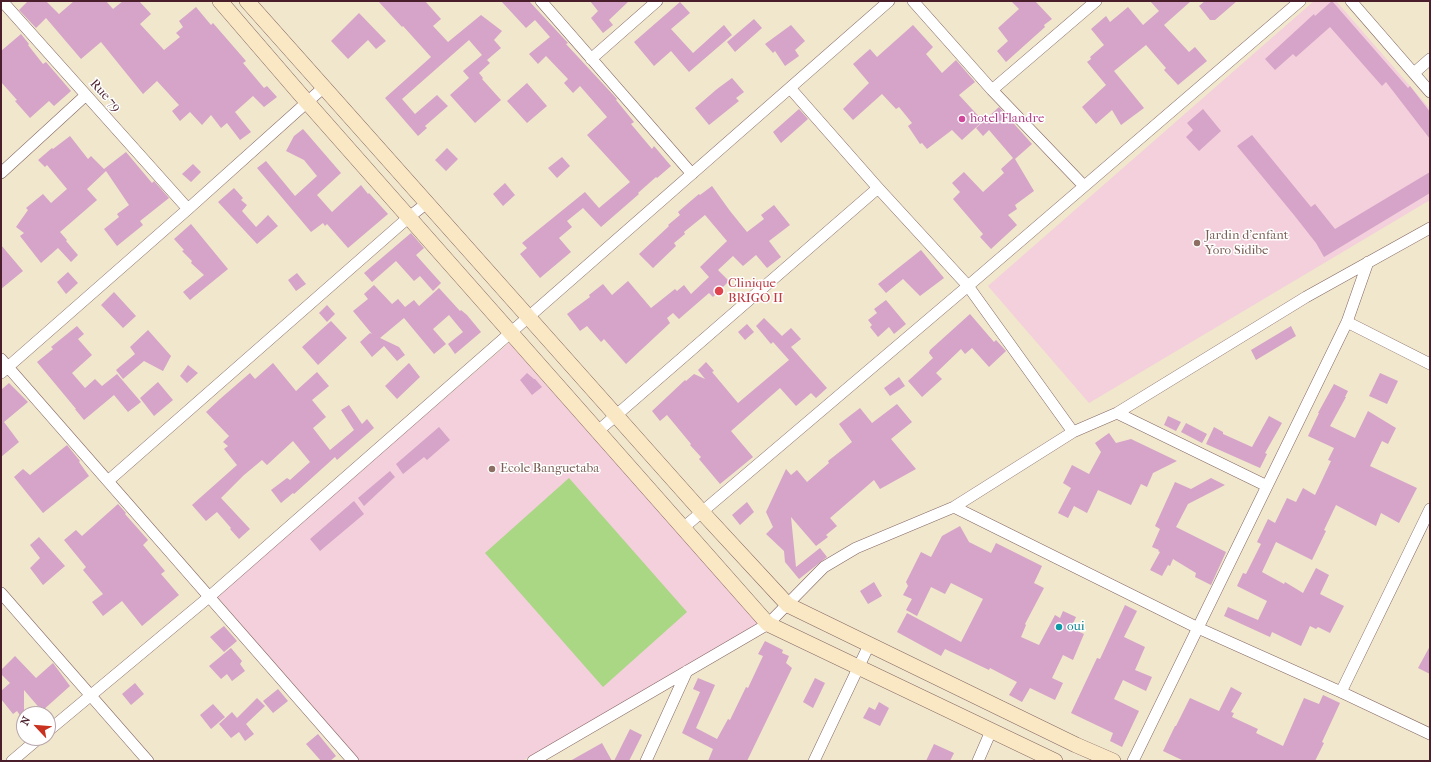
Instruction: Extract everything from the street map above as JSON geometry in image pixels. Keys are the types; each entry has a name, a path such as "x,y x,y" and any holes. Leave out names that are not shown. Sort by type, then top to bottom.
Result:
{"street":[{"name":"Rue 79","path":"2,1 188,209"},
{"path":"220,1 307,102 768,624 1055,761"},
{"path":"247,1 616,416 788,605 1076,745 1113,761"},
{"path":"541,1 590,60 692,174"},
{"path":"590,60 657,1"},
{"path":"56,724 209,597 889,1"},
{"path":"913,1 992,90 1084,186"},
{"path":"992,90 1096,1"},
{"path":"683,528 1300,1"},
{"path":"1351,1 1430,92"},
{"path":"1414,73 1430,59"},
{"path":"324,87 188,209 3,366 108,481 353,761"},
{"path":"790,88 878,188 968,286 1073,432"},
{"path":"1,173 86,95"},
{"path":"598,431 878,188"},
{"path":"108,481 409,217 427,203"},
{"path":"533,761 768,624 824,567 856,548 954,507 1073,432 1117,413 1306,297 1430,228"},
{"path":"1133,761 1347,322 1368,262"},
{"path":"1347,322 1430,364"},
{"path":"1117,413 1267,486"},
{"path":"954,507 1198,628 1341,692 1430,734"},
{"path":"1341,692 1430,509"},
{"path":"1,593 148,761"},
{"path":"814,761 869,645"},
{"path":"646,761 687,671"},
{"path":"978,761 992,731"},
{"path":"12,761 30,746"}],"shaded area":[{"name":"Jardin d'enfant Yoro Sidibe","path":"1314,1 1336,1 1430,109 1430,200 1089,403 988,286"},
{"name":"Ecole Banguetaba","path":"509,343 760,625 522,761 357,761 216,595"}],"green space":[{"path":"569,478 687,612 603,687 485,553"}],"building":[{"path":"28,1 46,1 59,14 74,1 106,1 113,9 123,1 139,1 151,14 140,24 164,50 180,37 176,33 183,27 179,21 196,7 211,25 213,23 246,61 243,63 264,88 267,86 277,97 264,107 253,96 235,112 251,132 240,140 227,123 221,128 211,115 202,125 190,112 180,121 172,111 179,105 157,81 143,94 101,42 81,59 46,18 36,28 19,10"},
{"path":"378,1 425,1 441,19 433,26 448,42 481,15 502,31 494,40 501,48 487,60 490,63 479,73 483,78 482,79 501,100 475,123 450,95 469,78 463,71 482,55 469,40 402,99 415,114 437,95 448,106 425,126 427,128 418,136 385,98 431,57"},
{"path":"501,1 529,1 617,99 616,100 634,122 631,124 652,149 654,146 671,166 657,178 656,177 601,227 583,208 567,221 572,227 559,238 571,252 540,278 520,254 527,248 522,243 585,192 599,208 630,182 587,135 607,117 580,86 573,93 564,83 568,79 546,56 538,64 529,54 550,37 535,20 526,28"},
{"path":"590,1 629,1 609,20 613,25 603,33 591,18 598,11"},
{"path":"1011,1 1035,1 1052,19 1006,62 997,51 1008,41 998,28 1019,9"},
{"path":"1150,1 1191,1 1164,25 1189,52 1195,47 1207,61 1178,85 1164,70 1166,68 1146,45 1114,71 1144,108 1121,125 1112,110 1096,124 1082,107 1106,85 1087,62 1091,59 1090,57 1104,45 1091,29 1106,16 1110,22 1128,7 1143,25 1159,11"},
{"path":"1205,1 1237,1 1215,20 1210,20 1199,6"},
{"path":"1332,1 1408,88 1410,86 1430,112 1430,139 1386,82 1382,86 1330,27 1296,57 1293,54 1275,70 1265,59 1314,14 1315,16"},
{"path":"680,2 690,13 671,29 693,53 724,25 732,35 689,72 671,51 654,66 634,42"},
{"path":"359,13 386,41 376,49 368,40 348,59 331,41"},
{"path":"754,19 762,28 735,52 727,42"},
{"path":"791,25 805,41 795,50 799,56 785,66 775,51 773,53 765,44"},
{"path":"913,25 933,47 926,54 942,73 956,60 975,82 959,95 983,121 962,140 952,130 927,149 922,143 920,144 908,126 912,123 899,107 896,109 882,94 853,120 843,109 869,83 853,64 870,49 877,57"},
{"path":"21,34 43,64 46,62 71,91 54,106 49,101 30,118 1,82 1,51"},
{"path":"732,78 744,92 736,98 739,101 709,125 695,108"},
{"path":"527,83 547,106 527,123 507,101"},
{"path":"999,107 1032,144 1015,159 1034,191 1015,205 1017,209 1008,215 1017,225 991,249 980,237 983,234 953,199 960,192 952,183 964,172 983,192 1004,173 1001,169 1013,158 989,130 983,136 976,128"},
{"path":"799,109 808,119 781,143 773,132"},
{"path":"1203,109 1221,131 1199,151 1186,137 1193,130 1187,123"},
{"path":"303,129 341,173 317,195 332,212 361,185 388,214 348,248 327,224 325,226 323,223 311,232 257,168 266,161 295,196 317,176 304,160 286,151 294,136"},
{"path":"1252,135 1311,207 1315,204 1335,229 1430,172 1430,193 1324,257 1316,243 1237,146"},
{"path":"70,136 88,159 91,156 104,169 126,152 152,183 154,181 169,198 140,221 143,225 117,246 104,229 119,217 117,214 129,205 106,171 87,189 97,200 60,232 78,255 71,262 58,248 41,263 20,236 24,233 16,227 28,210 26,208 43,194 51,203 67,189 47,165 45,167 38,160"},
{"path":"447,148 458,159 446,171 435,160"},
{"path":"562,157 570,166 557,178 548,168"},
{"path":"193,164 201,172 191,182 182,174"},
{"path":"505,183 515,195 503,206 493,194"},
{"path":"712,186 747,232 764,219 761,215 774,205 790,225 769,241 781,257 767,268 756,255 743,266 733,256 718,270 729,281 713,297 709,293 679,319 673,313 667,318 670,323 626,364 604,339 601,342 587,326 580,331 567,314 590,297 589,295 603,284 612,295 628,281 651,308 675,289 677,291 684,285 691,294 709,277 700,267 727,241 705,215 684,232 685,234 674,243 676,246 653,268 639,254 680,215 678,212 699,194 700,195"},
{"path":"234,188 243,198 241,200 247,205 242,211 256,227 268,215 278,226 257,244 218,202"},
{"path":"191,224 228,269 190,300 183,292 204,275 191,263 192,261 182,251 184,250 174,239"},
{"path":"411,233 424,248 416,255 441,283 433,291 420,276 414,281 396,261 372,282 364,273"},
{"path":"1,245 23,271 1,289"},
{"path":"921,250 944,278 920,296 903,279 886,293 878,284"},
{"path":"68,272 78,283 66,294 57,282"},
{"path":"297,273 306,284 296,291 288,280"},
{"path":"374,285 392,304 398,299 405,307 414,300 419,306 439,288 460,311 461,310 467,315 481,332 455,354 448,344 463,332 449,315 433,329 446,344 434,354 404,318 380,338 399,347 405,355 397,361 384,346 372,357 360,342 370,333 372,334 353,311 368,299 364,294"},
{"path":"114,292 136,316 123,328 101,305"},
{"path":"886,300 906,324 894,334 889,327 878,337 870,327 872,325 868,320 877,313 874,309"},
{"path":"327,305 335,314 327,322 319,313"},
{"path":"970,314 994,342 996,340 1006,351 989,367 972,348 965,354 961,349 936,373 942,379 922,397 908,381 933,358 929,353 930,350"},
{"path":"764,318 782,336 791,328 801,339 791,347 827,388 816,398 811,393 796,406 780,388 731,431 753,457 720,484 699,459 701,457 667,415 660,421 652,411 685,380 686,381 694,374 705,379 698,370 706,362 714,371 712,372 738,403 789,360 773,342 771,344 756,326"},
{"path":"331,321 347,338 318,365 302,347"},
{"path":"747,324 754,332 745,340 738,332"},
{"path":"77,326 84,334 78,339 92,355 72,373 85,388 95,379 102,386 117,374 141,402 128,412 114,395 84,420 37,362 53,349 51,347"},
{"path":"1291,326 1296,336 1256,360 1251,350"},
{"path":"148,330 171,356 163,371 144,361 123,379 116,370 135,354 130,347"},
{"path":"273,363 296,391 317,372 329,386 312,400 326,417 313,428 330,450 354,430 341,410 349,405 362,424 367,419 374,428 337,460 335,457 294,494 293,493 281,503 271,490 287,478 290,480 310,462 293,441 267,465 262,460 244,475 221,498 250,529 239,539 217,512 206,521 192,505 237,465 224,449 228,446 223,442 229,436 206,412 250,373 255,379"},
{"path":"409,363 420,377 397,399 385,386"},
{"path":"188,365 198,373 187,383 180,376"},
{"path":"527,373 542,387 532,395 520,380"},
{"path":"1380,373 1398,381 1387,404 1369,396"},
{"path":"899,377 905,386 890,396 884,388"},
{"path":"158,382 173,400 154,416 140,398"},
{"path":"9,383 28,402 4,422 19,442 1,457 1,390"},
{"path":"1334,384 1348,391 1330,426 1355,438 1368,411 1396,428 1388,444 1382,441 1370,466 1417,488 1399,523 1381,513 1376,526 1336,505 1324,530 1326,531 1312,560 1276,542 1262,572 1284,584 1285,582 1303,593 1316,568 1329,575 1320,594 1344,606 1330,633 1318,627 1316,629 1310,626 1301,646 1272,632 1270,637 1224,616 1228,607 1258,620 1267,601 1237,586 1243,573 1246,574 1261,544 1257,542 1268,519 1275,523 1287,498 1296,502 1303,488 1315,495 1331,461 1328,460 1334,448 1308,436 1318,413"},
{"path":"897,404 912,422 891,439 916,469 880,489 874,480 830,518 837,526 826,535 828,537 816,546 791,517 796,567 820,548 827,557 799,579 785,562 784,551 766,534 773,527 766,512 786,469 791,475 797,470 807,482 829,463 828,461 852,442 839,424 860,408 872,423"},
{"path":"1168,416 1181,422 1176,431 1164,425"},
{"path":"1269,416 1282,423 1265,453 1267,454 1260,468 1206,444 1214,427 1223,432 1223,434 1252,447"},
{"path":"1186,423 1207,434 1202,443 1181,432"},
{"path":"439,427 450,440 427,460 424,457 403,474 396,464"},
{"path":"1109,433 1116,443 1131,439 1177,461 1153,473 1147,487 1141,484 1131,505 1098,490 1087,513 1074,506 1068,518 1058,513 1071,488 1063,483 1072,465 1089,474 1101,452 1095,443"},
{"path":"67,445 80,461 79,462 89,476 43,513 14,477 23,469 30,475"},
{"path":"390,471 395,477 364,506 358,498"},
{"path":"1211,478 1225,485 1188,504 1176,527 1226,552 1211,585 1195,577 1196,573 1173,559 1170,566 1168,565 1162,576 1150,570 1160,552 1152,547 1160,529 1155,526 1175,482 1191,489"},
{"path":"354,501 364,514 320,551 310,539"},
{"path":"747,502 754,512 740,525 732,515"},
{"path":"118,504 148,540 143,545 165,571 161,574 179,595 142,626 122,601 103,616 92,602 103,594 83,570 86,567 64,540 76,530 82,536"},
{"path":"960,526 969,542 991,553 996,543 1042,566 1034,583 1044,588 1025,624 1026,625 1021,637 1039,645 1055,615 1060,618 1063,611 1076,617 1071,628 1084,634 1073,660 1063,655 1052,678 1063,683 1055,700 1030,688 1022,702 1009,695 1017,682 990,668 989,670 945,649 941,656 897,632 907,613 961,642 983,599 951,583 945,594 931,587 917,616 906,610 912,599 903,595 908,586 906,582 921,552 931,557 942,536"},
{"path":"39,537 65,566 43,585 30,568 40,558 30,545"},
{"path":"874,582 882,596 868,604 860,591"},
{"path":"1125,605 1137,611 1124,637 1145,647 1135,670 1152,677 1146,691 1123,680 1114,699 1139,711 1122,747 1110,741 1113,733 1071,713 1097,658 1100,659"},
{"path":"224,626 237,641 224,652 210,637"},
{"path":"765,641 783,650 782,653 789,656 786,663 792,668 747,761 708,761 713,749 682,733 700,692 693,689 698,678 715,685 696,728 717,739 728,719 730,720 746,687 748,688 763,656 758,654"},
{"path":"1430,646 1430,674 1418,668"},
{"path":"231,648 242,661 240,664 245,671 232,681 227,674 221,679 209,666"},
{"path":"15,656 36,678 53,663 70,686 48,706 38,706 24,690 24,706 16,706 16,712 13,714 1,699 1,691 10,683 1,674 1,670"},
{"path":"815,678 825,683 813,708 803,702"},
{"path":"135,683 144,694 131,705 122,694"},
{"path":"1231,687 1242,693 1231,712 1234,713 1232,717 1258,729 1256,733 1283,746 1304,698 1319,704 1323,695 1340,703 1315,761 1184,761 1163,751 1190,698 1219,711"},
{"path":"278,689 288,701 273,713 263,701"},
{"path":"257,698 265,706 246,724 254,734 245,741 239,732 231,738 219,724 232,712 237,718"},
{"path":"879,702 889,708 880,726 863,718 869,707 875,710"},
{"path":"213,704 225,717 211,729 200,715"},
{"path":"630,729 642,735 629,761 614,761"},
{"path":"318,734 336,756 330,761 321,761 306,744"},
{"path":"602,743 612,761 570,761"},
{"path":"934,744 954,753 950,761 926,761"}],"place":[{"name":"hotel Flandre","path":"962,119"},
{"name":"Jardin d'enfant Yoro Sidibe","path":"1197,243"},
{"name":"Clinique BRIGO II","path":"719,291"},
{"name":"Ecole Banguetaba","path":"492,469"},
{"name":"oui","path":"1059,627"}]}
